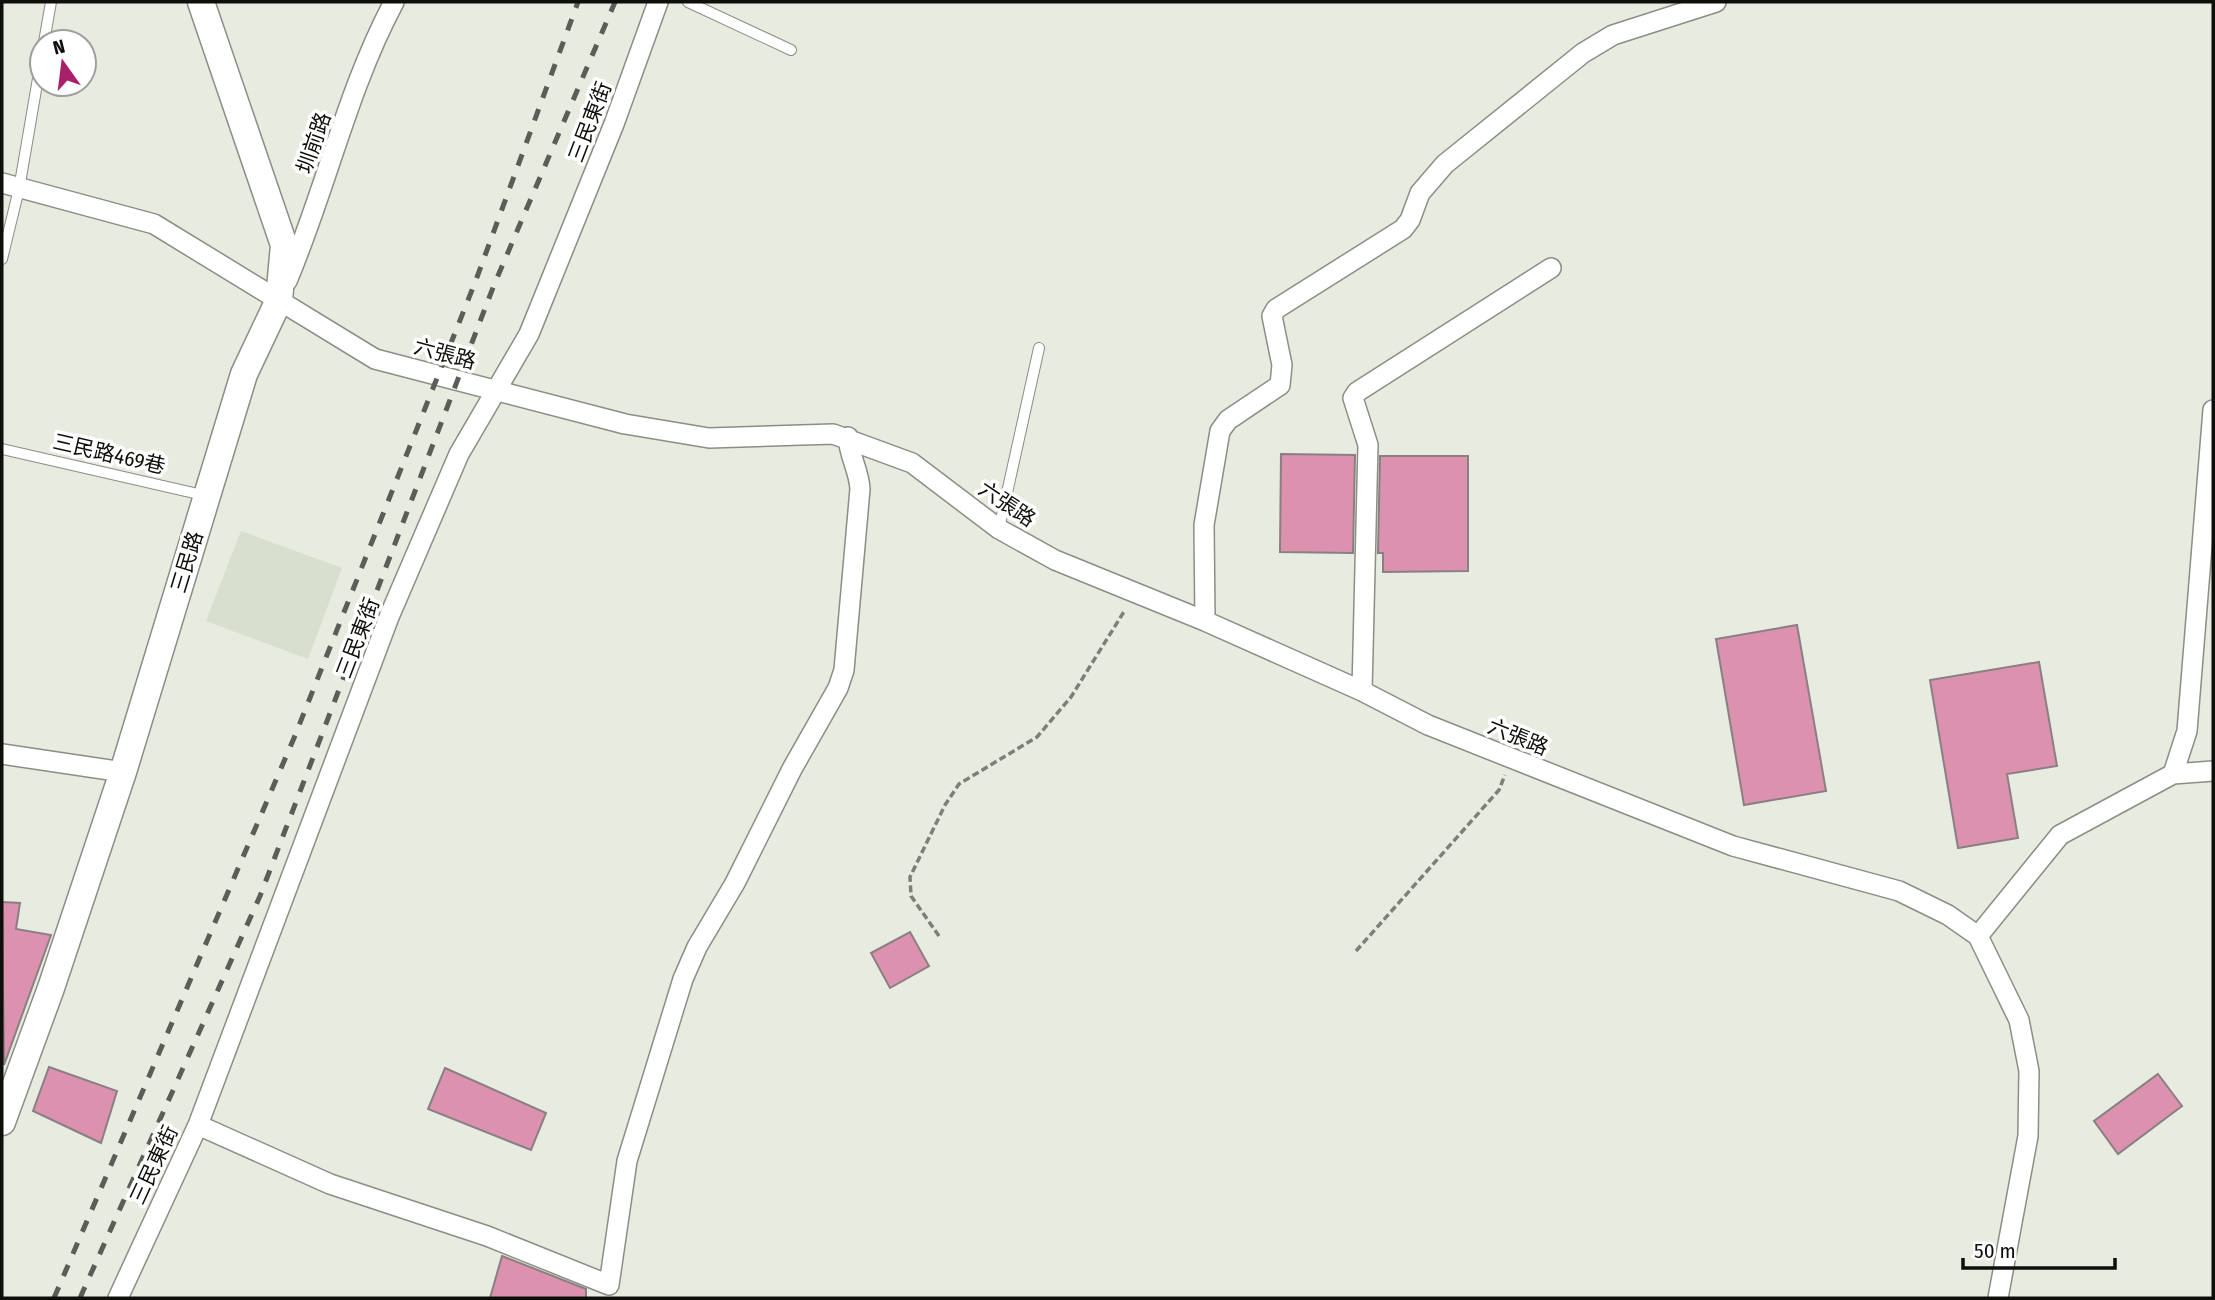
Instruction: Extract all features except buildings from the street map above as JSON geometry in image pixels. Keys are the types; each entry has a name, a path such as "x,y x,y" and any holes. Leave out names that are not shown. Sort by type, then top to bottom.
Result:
{"street":[{"name":"三民路","path":"2,1122 51,988 123,772 244,374 279,300 284,245 201,2"},
{"name":"圳前路","path":"279,300 306,236 372,44 394,2"},
{"name":"三民東街","path":"117,1298 198,1125 389,618 459,454 529,334 614,124 658,2"},
{"path":"1205,621 1204,525 1220,431 1228,420 1280,385 1282,365 1272,316 1276,309 1403,229 1410,220 1420,193 1445,164 1583,53 1613,35 1716,2"},
{"name":"六張路","path":"11,186 154,224 375,359 625,425 709,438 833,434 848,437 912,463 999,529 1055,560 1205,621 1512,760 1733,846 1899,891 1948,915 1978,936"},
{"path":"1362,691 1368,445 1353,398 1357,392 1551,268"},
{"path":"2173,774 2187,732 2213,410"},
{"path":"198,1125 330,1184 487,1236 608,1292 627,1161 688,965 735,883 792,769 838,688 844,670 860,489 858,470 849,456 848,437"},
{"path":"2,754 123,772"},
{"path":"1998,1298 2028,1136 2029,1070 2019,1020 1978,936 2060,835 2173,774 2213,771"}],"lane":[{"path":"46,28 51,2"},
{"path":"688,2 791,50"},
{"path":"2,259 11,186 32,98"},
{"path":"999,529 1040,348"},
{"name":"三民路469巷","path":"2,449 207,496"}],"path":[{"path":"939,936 911,896 910,877 945,805 959,784 1037,737 1071,697 1135,593"},
{"path":"1356,951 1499,790 1512,760"}],"shaded area":[{"path":"241,531 342,568 308,659 206,621"}],"railway":[{"path":"54,1298 294,738 476,280 578,2"},
{"path":"80,1298 260,896 494,285 615,2"}]}
